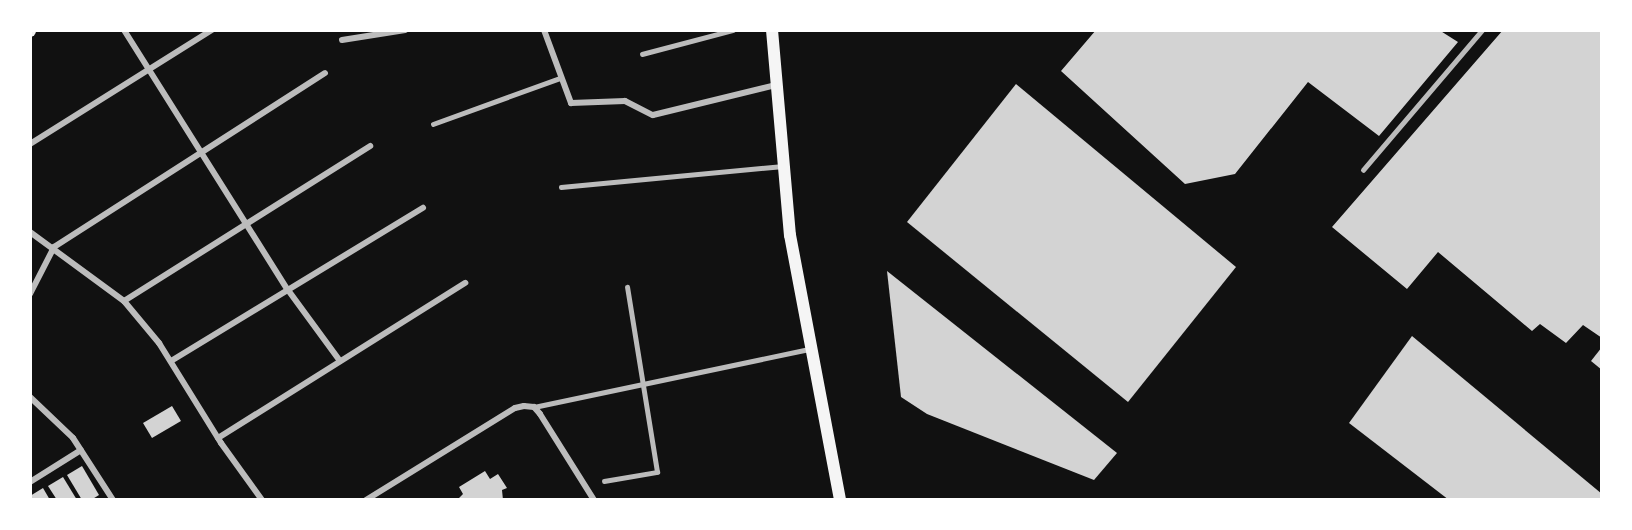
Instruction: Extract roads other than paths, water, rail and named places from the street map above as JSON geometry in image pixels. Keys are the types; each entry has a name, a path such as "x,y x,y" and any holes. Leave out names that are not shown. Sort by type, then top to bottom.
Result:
{"main road":[{"path":"772,30 790,236 840,500"}],"street":[{"path":"124,30 288,290 340,361"},
{"path":"30,144 212,30"},
{"path":"342,40 368,33 405,30"},
{"path":"544,30 560,78 571,102 625,101 653,115 776,86"},
{"path":"30,294 54,247 325,73"},
{"path":"124,301 246,222 370,146"},
{"path":"171,362 423,208"},
{"path":"30,232 54,247 124,301 171,362 218,438 262,500"},
{"path":"218,438 465,283"},
{"path":"30,397 81,450 113,500"},
{"path":"366,500 515,408 534,407 594,500"},
{"path":"30,482 81,450"}],"lane":[{"path":"642,54 733,30"},
{"path":"1363,170 1482,30"},
{"path":"433,124 560,78"},
{"path":"561,187 783,166"},
{"path":"604,481 657,472 645,385 627,287"},
{"path":"534,407 810,350"}]}
